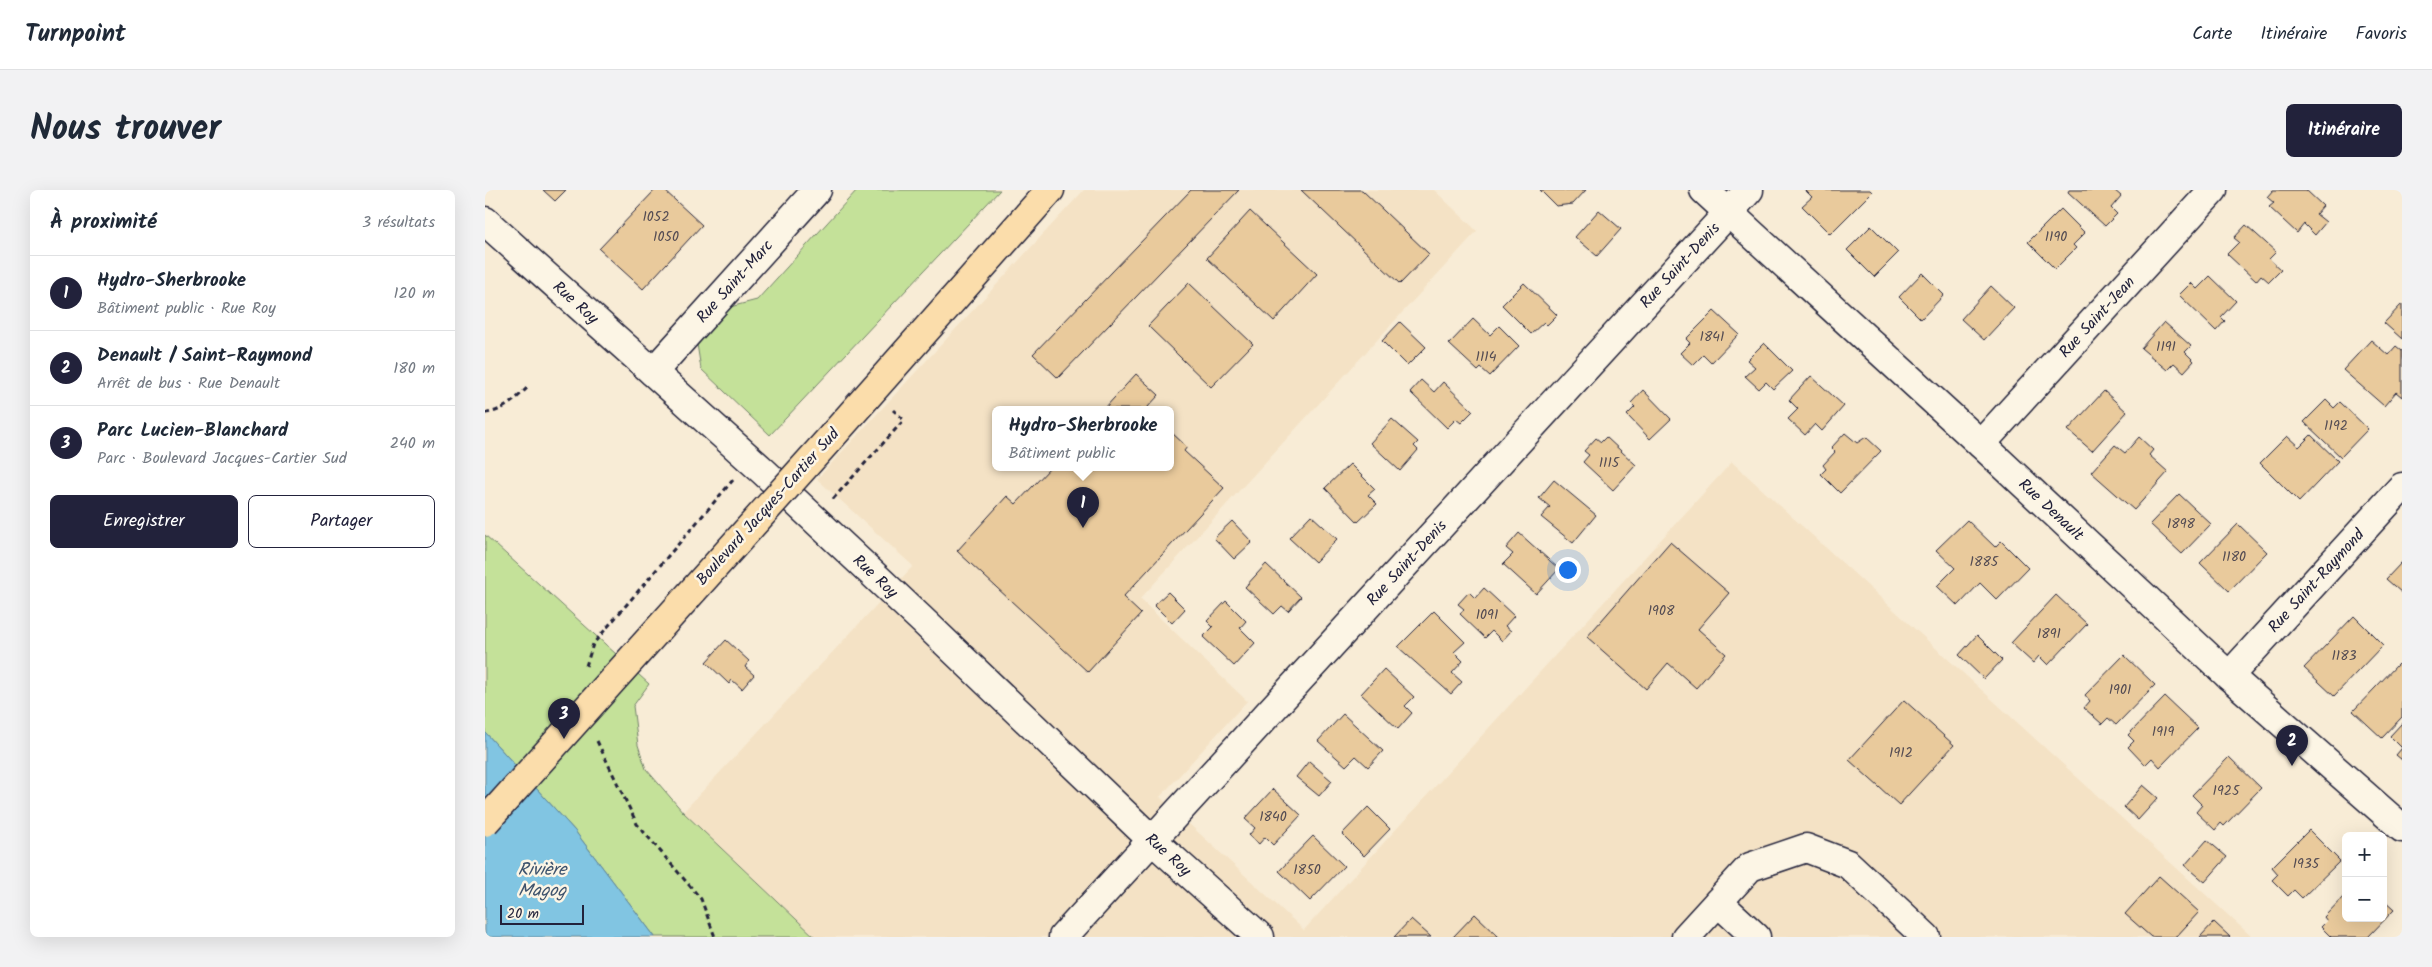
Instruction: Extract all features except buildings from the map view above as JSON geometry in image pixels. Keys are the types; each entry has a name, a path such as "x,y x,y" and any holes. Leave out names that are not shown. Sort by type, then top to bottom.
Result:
{"main road":[{"name":"Boulevard Jacques-Cartier Sud","path":"485,822 833,435 1049,190"}],"street":[{"name":"Rue Saint-Marc","path":"653,372 817,190"},
{"name":"Rue Denault","path":"1704,190 1981,444 2229,676 2402,828"},
{"name":"Rue Saint-Denis","path":"1063,937 1749,190"},
{"name":"Rue Saint-Jean","path":"1981,444 2213,190"},
{"name":"Rue Roy","path":"485,221 749,460 921,619 1152,840 1260,937"},
{"name":"Rue Saint-Raymond","path":"2229,676 2402,487"},
{"path":"1686,937 1750,867 1806,848 1848,864 1927,937"},
{"path":"1718,902 1756,937"}],"path":[{"path":"485,413 494,412 507,406 527,388"},
{"path":"833,498 904,420"},
{"path":"584,672 593,644 749,460"},
{"path":"596,740 637,824 701,899 715,937"}],"shaded area":[{"path":"1084,190 1434,190 1477,231 1140,599 1247,701 1160,797 1304,930 1732,462 2252,937 815,937 683,812 913,566 817,479"}],"green space":[{"path":"857,190 1000,190 770,435 701,369 697,344 730,307 757,300"},
{"path":"485,535 649,684 633,706 638,745 646,769 683,812 815,937 655,937 575,831 485,732"}],"water":[{"name":"Rivière Magog","path":"485,732 575,831 655,937 485,937"}],"place":[{"name":"Hydro-Sherbrooke","path":"1083,528"},
{"name":"Parc Lucien-Blanchard","path":"564,739"},
{"name":"Denault / Saint-Raymond","path":"2292,766"}]}
